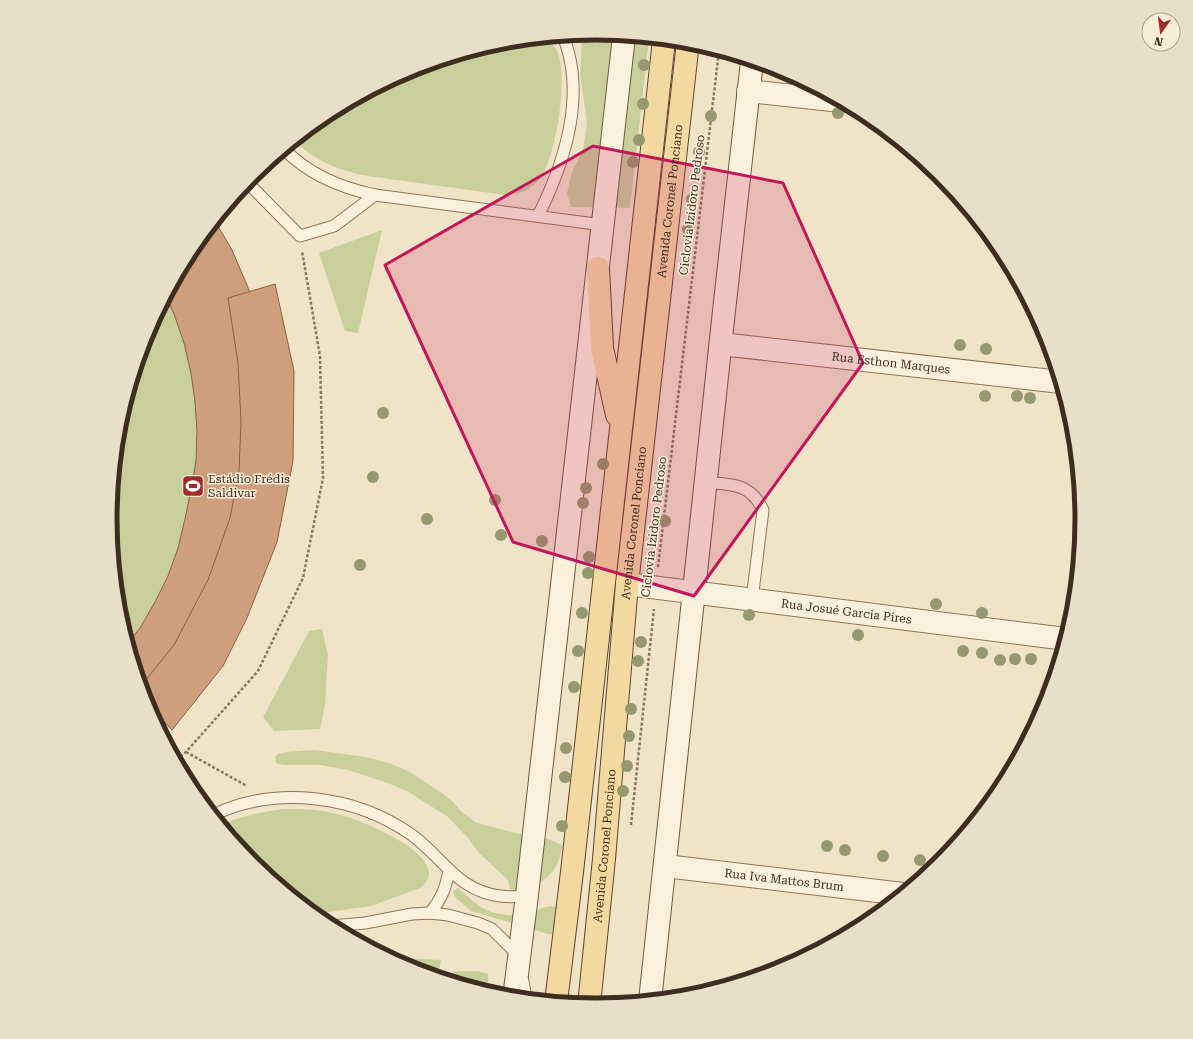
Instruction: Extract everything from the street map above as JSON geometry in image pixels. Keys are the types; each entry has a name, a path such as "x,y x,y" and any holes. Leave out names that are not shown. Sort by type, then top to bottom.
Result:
{"main road":[{"path":"515,992 527,895 623,41"},
{"path":"557,997 572,872 663,45"},
{"name":"Avenida Coronel Ponciano","path":"590,999 604,860 627,584 687,49"},
{"path":"651,996 694,592 704,482 721,344 751,65"},
{"path":"748,91 828,100"},
{"path":"598,268 602,348 620,433"},
{"name":"Rua Esthon Marques","path":"721,344 1056,381"},
{"name":"Rua Josué Garcia Pires","path":"627,584 1061,638"},
{"name":"Rua Iva Mattos Brum","path":"665,866 896,893"}],"lane":[{"path":"538,216 550,192 559,167 572,111 572,65 565,41"},
{"path":"288,153 304,166 326,179 338,185 375,196 603,225"},
{"path":"251,186 300,236 334,226 375,196"},
{"path":"704,482 739,486 751,492 759,500 763,510 752,600"},
{"path":"218,813 268,798 293,797 344,803 368,811 391,822 432,852 461,881 475,890 491,895 507,897 527,895"},
{"path":"430,913 443,896 449,870"},
{"path":"341,925 365,923 412,914 430,913 463,918 492,929 519,955 525,994"}],"path":[{"name":"Ciclovia Izidoro Pedroso","path":"630,831 656,587 718,55"},
{"path":"180,756 186,752 258,671 303,578 323,478 320,356 300,236"},
{"path":"186,752 268,798"}],"highlighted area":[{"path":"593,146 783,183 863,363 694,596 513,542 385,265"}],"green space":[{"path":"582,40 628,41 648,43 630,208 571,207 567,193 572,172 583,150 587,123 580,73"},
{"path":"549,43 554,46 557,51 562,78 556,136 546,168 540,179 533,186 524,191 505,195 361,175 325,163 299,144 305,139 357,104 384,89 442,65 472,56 534,44"},
{"path":"382,230 358,333 345,331 319,253"},
{"name":"Estádio Frédis Saldivar","path":"201,249 232,250 260,321 183,701 162,724 142,674 133,644 121,582 118,551 118,488 121,457 133,395 142,365 166,307"},
{"path":"322,629 328,655 325,704 320,729 274,731 263,717 309,631"},
{"path":"315,750 366,757 389,763 408,771 442,793 475,822 515,833 546,838 562,845 561,853 556,866 548,876 536,884 520,890 510,889 508,880 480,854 467,837 448,817 407,791 348,770 321,765 283,765 276,763 275,757 278,754"},
{"path":"284,809 315,810 345,816 362,822 400,841 416,852 426,864 429,876 420,888 371,906 323,913 280,880 257,859 226,823 236,819"},
{"path":"458,888 486,910 500,914 523,914 546,907 556,907 552,934 547,934 471,911 455,897 453,891"},
{"path":"401,958 441,960 439,973"},
{"path":"454,971 479,971 488,974 489,987 472,983 452,977"}],"building":[{"name":"Estádio Frédis Saldivar","path":"218,226 232,250 260,321 269,358 274,394 276,431 274,468 269,504 254,571 241,606 225,640 206,671 183,701 162,724 142,674 132,638 140,628 168,576 178,548 196,461 197,431 191,373 184,343 169,302 198,253"},
{"path":"275,284 294,371 293,461 277,542 247,618 223,666 172,730 159,717 145,681 174,645 208,580 230,518 239,471 241,422 238,363 228,298"}],"place":[{"name":"Estádio Frédis Saldivar","path":"193,486"}]}
